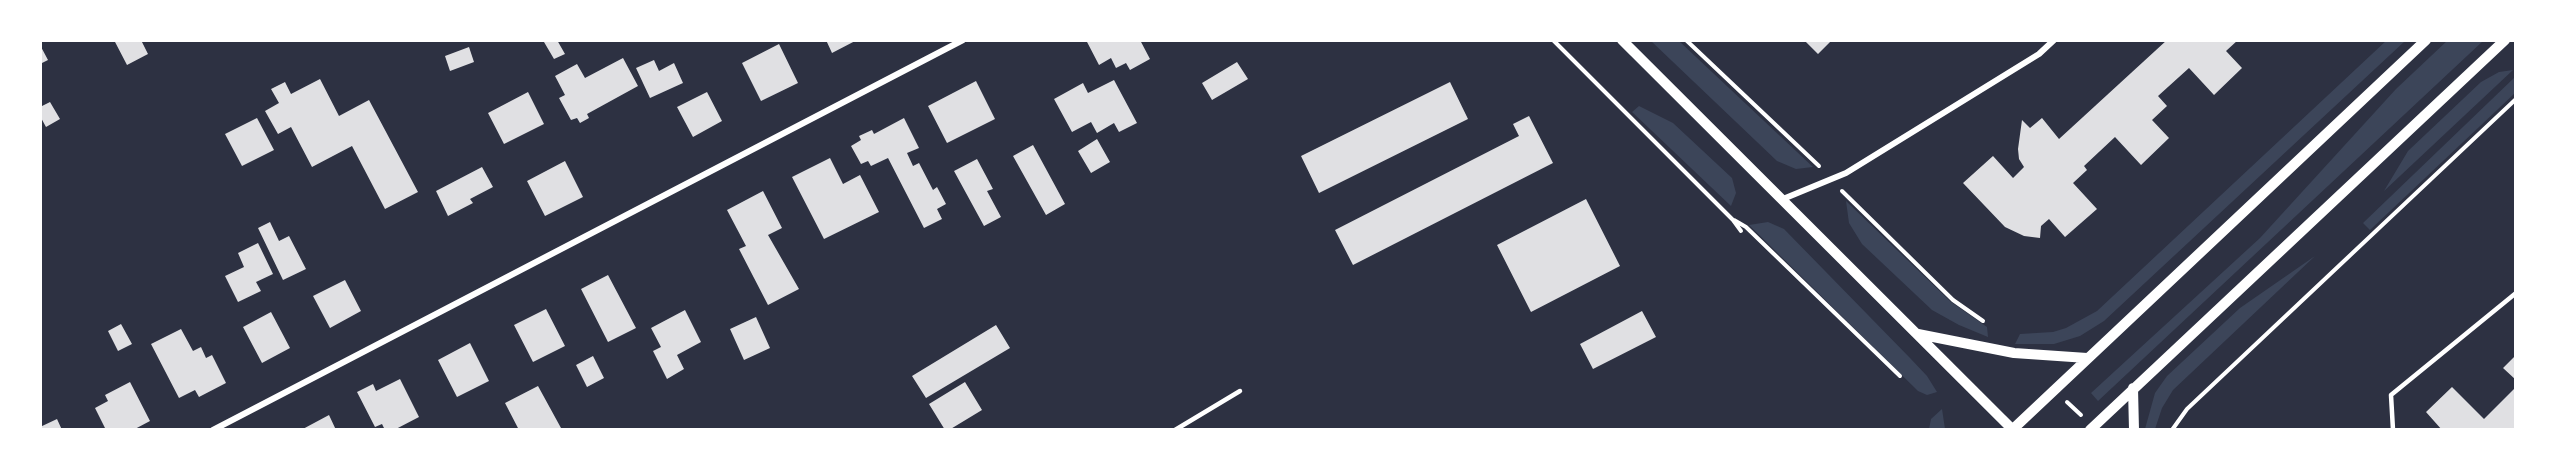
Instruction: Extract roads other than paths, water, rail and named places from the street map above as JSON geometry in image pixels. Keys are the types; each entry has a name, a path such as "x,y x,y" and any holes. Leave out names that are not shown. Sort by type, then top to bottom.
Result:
{"street":[{"path":"213,429 963,40"},
{"path":"1622,40 2012,429 2426,40"},
{"path":"1783,200 1846,173 2039,54 2054,40"},
{"path":"2090,429 2505,40"},
{"path":"1918,334 2014,353 2087,358"},
{"path":"2133,388 2134,429"}],"lane":[{"path":"2393,429 2391,395 2516,292"},
{"path":"1175,429 1240,391"}]}
